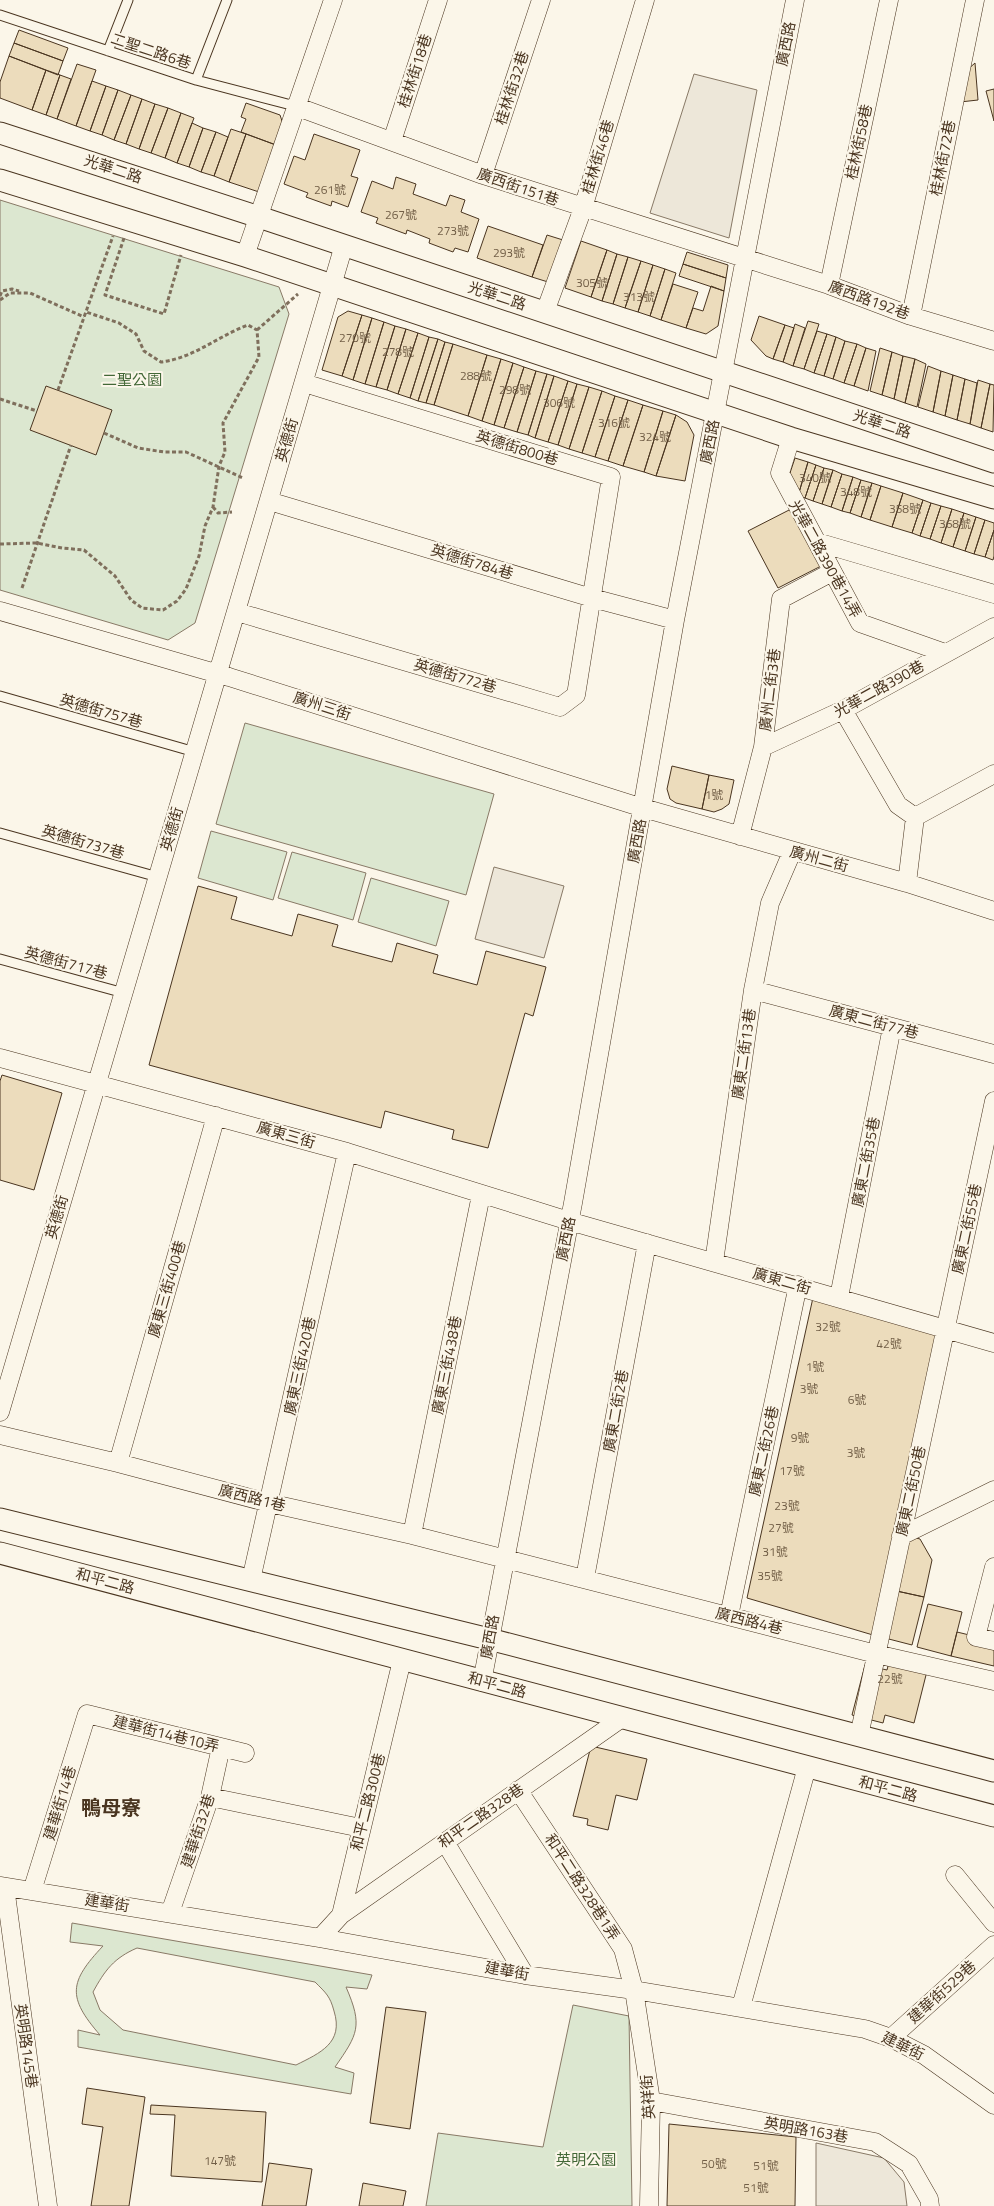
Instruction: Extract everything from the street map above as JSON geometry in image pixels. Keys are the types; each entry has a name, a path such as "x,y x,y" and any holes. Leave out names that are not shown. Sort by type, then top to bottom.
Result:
{"street":[{"path":"245,256 333,0"},
{"name":"桂林街18巷","path":"392,141 438,0"},
{"name":"桂林街32巷","path":"483,176 541,0"},
{"name":"桂林街46巷","path":"545,312 582,208 645,0"},
{"name":"廣西路","path":"482,1682 569,1221 675,620 795,0"},
{"name":"桂林街58巷","path":"829,285 888,0"},
{"name":"桂林街72巷","path":"911,316 975,0"},
{"name":"廣西街151巷","path":"295,106 483,176 745,258"},
{"name":"光華二路","path":"0,133 259,217 994,462"},
{"path":"0,180 245,256 791,438 994,498"},
{"name":"英德街","path":"0,1412 344,246"},
{"name":"廣西路192巷","path":"745,258 829,285 911,316 994,342"},
{"name":"英德街800巷","path":"304,382 611,477 592,598"},
{"name":"光華二路390巷14弄","path":"791,438 780,473 860,623 944,653"},
{"name":"英德街784巷","path":"270,501 592,598 675,620"},
{"path":"817,542 994,594"},
{"name":"廣州二街3巷","path":"740,836 763,747 781,599 832,572"},
{"name":"英德街772巷","path":"237,612 560,708 576,695 592,598"},
{"name":"廣州三街","path":"0,611 218,674 643,808"},
{"name":"光華二路390巷","path":"763,747 843,710 994,627"},
{"path":"843,710 898,805 915,817"},
{"path":"915,817 994,774"},
{"name":"廣州二街","path":"643,808 792,852 907,883 994,910"},
{"path":"907,883 915,817"},
{"name":"廣東二街13巷","path":"714,1262 753,990 770,903 792,852"},
{"name":"廣東二街77巷","path":"753,990 994,1054"},
{"name":"廣東二街35巷","path":"839,1297 892,1027"},
{"name":"廣東三街","path":"0,1058 347,1152 569,1221"},
{"name":"廣東二街55巷","path":"946,1329 994,1100"},
{"name":"廣東三街400巷","path":"118,1463 216,1116"},
{"name":"廣東三街420巷","path":"251,1580 347,1152"},
{"name":"廣東三街438巷","path":"412,1535 481,1195"},
{"name":"廣東二街","path":"569,1221 798,1285 994,1343"},
{"name":"廣東二街2巷","path":"585,1578 647,1243"},
{"name":"廣東二街26巷","path":"729,1616 798,1285"},
{"name":"廣東二街50巷","path":"859,1736 946,1329"},
{"name":"廣西路1巷","path":"0,1435 118,1463 269,1503 504,1558"},
{"path":"901,1536 994,1490"},
{"path":"0,1519 489,1639 994,1771"},
{"name":"和平二路","path":"0,1553 994,1816"},
{"name":"廣西路4巷","path":"504,1558 876,1654 994,1681"},
{"path":"994,1567 976,1637 994,1641"},
{"name":"和平二路300巷","path":"341,1916 402,1660"},
{"name":"建華街14巷10弄","path":"87,1714 245,1753"},
{"name":"建華街14巷","path":"32,1891 87,1714"},
{"name":"和平二路328巷","path":"341,1916 622,1718"},
{"name":"建華街32巷","path":"170,1913 210,1797 221,1747"},
{"path":"741,2008 807,1767"},
{"name":"和平二路328巷1弄","path":"518,1790 623,1949 634,1990"},
{"path":"210,1797 361,1828"},
{"path":"445,1842 526,1975"},
{"path":"955,1875 994,1923"},
{"name":"建華街","path":"2,1886 320,1938 526,1975 634,1990 865,2028 924,2055 994,2105"},
{"name":"英明路145巷","path":"2,1886 48,2206"},
{"path":"320,1938 341,1916"},
{"name":"建華街529巷","path":"890,2038 994,1945"},
{"name":"英祥街","path":"634,1990 651,2101 649,2206"},
{"name":"英明路163巷","path":"651,2101 874,2142 909,2164 929,2200 930,2206"}],"lane":[{"path":"108,51 128,0"},
{"path":"196,80 227,0"},
{"name":"二聖二路6巷","path":"0,16 196,80 295,106"},
{"name":"英德街757巷","path":"0,696 194,752"},
{"name":"英德街737巷","path":"0,833 158,877"},
{"name":"英德街717巷","path":"0,959 124,993"}],"path":[{"path":"58,390 114,233"},
{"path":"124,237 105,295 164,314 182,255"},
{"path":"0,298 10,293 30,292 84,317"},
{"path":"257,330 300,292"},
{"path":"86,312 119,323 136,334 144,351 161,362 179,360 214,343 227,333 248,326 257,330"},
{"path":"0,544 37,543 84,550 115,576 132,600 142,608 163,610 177,601 186,589 199,556 205,526 212,507 219,466 224,452 223,424 260,357 257,330"},
{"path":"0,399 36,411"},
{"path":"104,433 138,448 164,452 186,452 242,478"},
{"path":"22,588 71,445"},
{"path":"212,507 218,513 232,512"}],"green space":[{"name":"二聖公園","path":"0,200 279,287 289,314 195,623 168,640 0,590"},
{"path":"245,723 494,794 466,895 216,824"},
{"path":"211,831 287,852 273,900 198,878"},
{"path":"292,852 366,873 353,920 278,898"},
{"path":"371,878 449,901 436,946 358,922"},
{"path":"72,1923 372,1975 367,1989 346,1987 355,2011 356,2029 349,2046 335,2067 354,2073 351,2094 78,2047 78,2030 100,2035 82,2010 77,2000 76,1990 78,1980 84,1970 103,1946 70,1942","holes":["137,1948 315,1982 325,1992 331,2002 336,2022 336,2031 328,2046 296,2065 123,2030 100,2010 93,1992 111,1966 122,1956"]},
{"name":"英明公園","path":"573,2005 629,2016 632,2206 426,2206 438,2133 543,2147"}],"shaded area":[{"path":"694,74 757,90 729,238 650,213"},
{"path":"494,867 564,886 544,958 475,939"},
{"path":"816,2143 884,2158 904,2182 907,2206 816,2206"}],"building":[{"path":"19,30 68,48 63,61 14,43"},
{"path":"14,43 63,61 58,75 9,56"},
{"path":"9,56 46,70 32,110 0,98 0,82"},
{"path":"975,63 978,100 960,102 966,71"},
{"path":"77,64 96,70 76,126 57,119"},
{"path":"46,70 60,75 46,115 32,110"},
{"path":"60,75 71,79 57,119 46,115"},
{"path":"92,81 106,86 90,131 76,126"},
{"path":"106,86 118,90 102,135 90,131"},
{"path":"994,89 994,121 986,91"},
{"path":"118,90 131,95 114,140 102,135"},
{"path":"131,95 142,99 126,144 114,140"},
{"path":"142,99 155,104 139,149 126,144"},
{"path":"246,103 280,115 283,124 276,145 241,132 246,119 241,117"},
{"path":"155,104 168,108 151,153 139,149"},
{"path":"168,108 181,113 165,158 151,153"},
{"path":"181,113 194,118 177,163 165,158"},
{"path":"192,123 203,128 189,167 177,163"},
{"path":"203,128 216,132 201,172 189,167"},
{"path":"231,129 246,134 229,182 214,176"},
{"path":"216,132 228,137 214,176 201,172"},
{"path":"246,134 276,145 259,192 229,182"},
{"path":"314,134 360,150 351,176 358,178 348,207 332,201 331,206 306,197 308,193 284,184 294,156 305,160"},
{"path":"396,177 416,184 413,194 446,206 450,195 465,200 461,212 479,219 468,252 455,248 453,252 429,243 430,239 407,230 406,234 376,223 378,218 361,212 372,181 393,189"},
{"path":"488,226 543,245 532,277 477,258"},
{"path":"547,235 563,240 548,282 532,277"},
{"path":"581,241 607,250 591,297 565,288"},
{"path":"607,250 617,254 602,301 591,297"},
{"path":"687,252 728,265 726,278 683,264"},
{"path":"617,254 628,257 613,304 602,301"},
{"path":"628,257 641,261 625,308 613,304"},
{"path":"641,261 653,265 638,312 625,308"},
{"path":"683,264 726,278 724,291 679,276"},
{"path":"653,265 665,269 650,316 638,312"},
{"path":"665,269 676,273 661,320 650,316"},
{"path":"673,284 698,292 686,328 661,320"},
{"path":"711,286 724,291 718,326 706,334 686,328 693,308 703,311"},
{"path":"348,311 362,315 342,376 322,370 338,317"},
{"path":"362,315 372,318 353,380 342,376"},
{"path":"759,316 785,325 773,359 766,356 751,340"},
{"path":"372,318 384,322 365,384 353,380"},
{"path":"808,321 819,324 804,369 793,366"},
{"path":"384,322 395,326 376,387 365,384"},
{"path":"795,324 805,328 793,366 783,362"},
{"path":"785,325 794,328 783,362 773,359"},
{"path":"395,326 406,329 387,390 376,387"},
{"path":"406,329 418,333 398,394 387,390"},
{"path":"817,331 827,334 814,373 804,369"},
{"path":"418,333 429,337 410,398 398,394"},
{"path":"827,334 836,337 824,376 814,373"},
{"path":"429,337 438,339 418,401 410,398"},
{"path":"836,337 845,341 833,379 824,376"},
{"path":"438,339 445,342 426,403 418,401"},
{"path":"845,341 857,344 844,383 833,379"},
{"path":"445,342 453,344 434,405 426,403"},
{"path":"453,344 487,355 468,416 434,405"},
{"path":"857,344 866,348 854,386 844,383"},
{"path":"866,348 876,351 868,391 854,386"},
{"path":"880,348 892,352 882,395 870,391"},
{"path":"892,352 903,356 894,399 882,395"},
{"path":"487,355 501,359 482,421 468,416"},
{"path":"903,356 915,359 905,403 894,399"},
{"path":"501,359 513,363 494,425 482,421"},
{"path":"915,359 926,364 917,407 905,403"},
{"path":"513,363 524,367 504,428 494,425"},
{"path":"928,366 941,371 933,412 918,407"},
{"path":"524,367 536,371 517,432 504,428"},
{"path":"536,371 547,374 528,435 517,432"},
{"path":"941,371 953,375 945,416 933,412"},
{"path":"547,374 554,376 535,438 528,435"},
{"path":"953,375 965,379 957,420 945,416"},
{"path":"554,376 568,381 548,442 535,438"},
{"path":"965,379 977,383 970,424 957,420"},
{"path":"978,380 990,384 981,428 970,424"},
{"path":"568,381 577,384 558,445 548,442"},
{"path":"577,384 589,387 569,449 558,445"},
{"path":"990,384 994,385 993,432 981,428"},
{"path":"46,386 112,410 96,455 30,430"},
{"path":"589,387 602,391 582,453 569,449"},
{"path":"602,391 615,396 595,457 582,453"},
{"path":"615,396 628,400 608,461 595,457"},
{"path":"628,400 643,405 623,466 608,461"},
{"path":"643,405 663,411 644,472 623,466"},
{"path":"663,411 676,415 656,476 644,472"},
{"path":"676,415 687,422 694,435 685,481 656,476"},
{"path":"795,458 808,462 798,496 787,482"},
{"path":"808,462 816,465 805,498 798,496"},
{"path":"816,465 824,468 813,501 805,498"},
{"path":"824,468 833,470 822,504 813,501"},
{"path":"833,470 842,474 831,507 822,504"},
{"path":"842,474 853,477 842,511 831,507"},
{"path":"853,477 861,480 850,513 842,511"},
{"path":"861,480 872,483 861,517 850,513"},
{"path":"872,483 881,486 870,520 861,517"},
{"path":"881,486 903,493 892,527 870,520"},
{"path":"903,493 923,500 912,533 892,527"},
{"path":"923,500 931,503 920,536 912,533"},
{"path":"931,503 941,506 930,539 920,536"},
{"path":"941,506 952,509 941,543 930,539"},
{"path":"793,508 823,565 778,588 748,531"},
{"path":"952,509 964,513 953,547 941,543"},
{"path":"964,513 976,517 965,551 953,547"},
{"path":"976,517 985,520 974,554 965,551"},
{"path":"985,520 994,523 994,530 985,557 974,554"},
{"path":"994,530 994,556 993,560 985,557"},
{"path":"672,766 709,775 702,809 676,803 670,799 667,789"},
{"path":"709,775 734,780 729,804 714,812 702,809"},
{"path":"198,886 237,897 231,919 292,936 298,914 338,925 332,946 392,962 397,943 438,955 433,973 477,985 486,951 546,967 533,1016 525,1013 488,1148 452,1139 454,1130 385,1111 381,1128 149,1065"},
{"path":"2,1075 62,1093 34,1190 0,1180 0,1081"},
{"path":"814,1293 941,1329 873,1635 747,1598"},
{"path":"905,1535 920,1539 932,1560 924,1597 892,1590"},
{"path":"892,1590 924,1597 912,1645 881,1637"},
{"path":"928,1604 962,1612 951,1656 917,1647"},
{"path":"957,1632 994,1641 994,1666 951,1656"},
{"path":"889,1662 927,1671 914,1723 885,1715 883,1723 852,1715 865,1665 887,1670"},
{"path":"591,1746 647,1759 637,1800 616,1795 608,1830 587,1825 588,1819 573,1816"},
{"path":"386,2007 426,2012 410,2129 370,2123"},
{"path":"87,2088 145,2097 129,2206 91,2206 103,2127 82,2124"},
{"path":"151,2105 266,2112 262,2182 171,2176 175,2115 150,2114"},
{"path":"669,2124 796,2137 795,2206 667,2206"},
{"path":"269,2163 312,2169 306,2206 262,2206"},
{"path":"363,2183 406,2191 403,2206 359,2206"}],"district":[{"name":"鴨母寮","path":"111,1808"}]}
